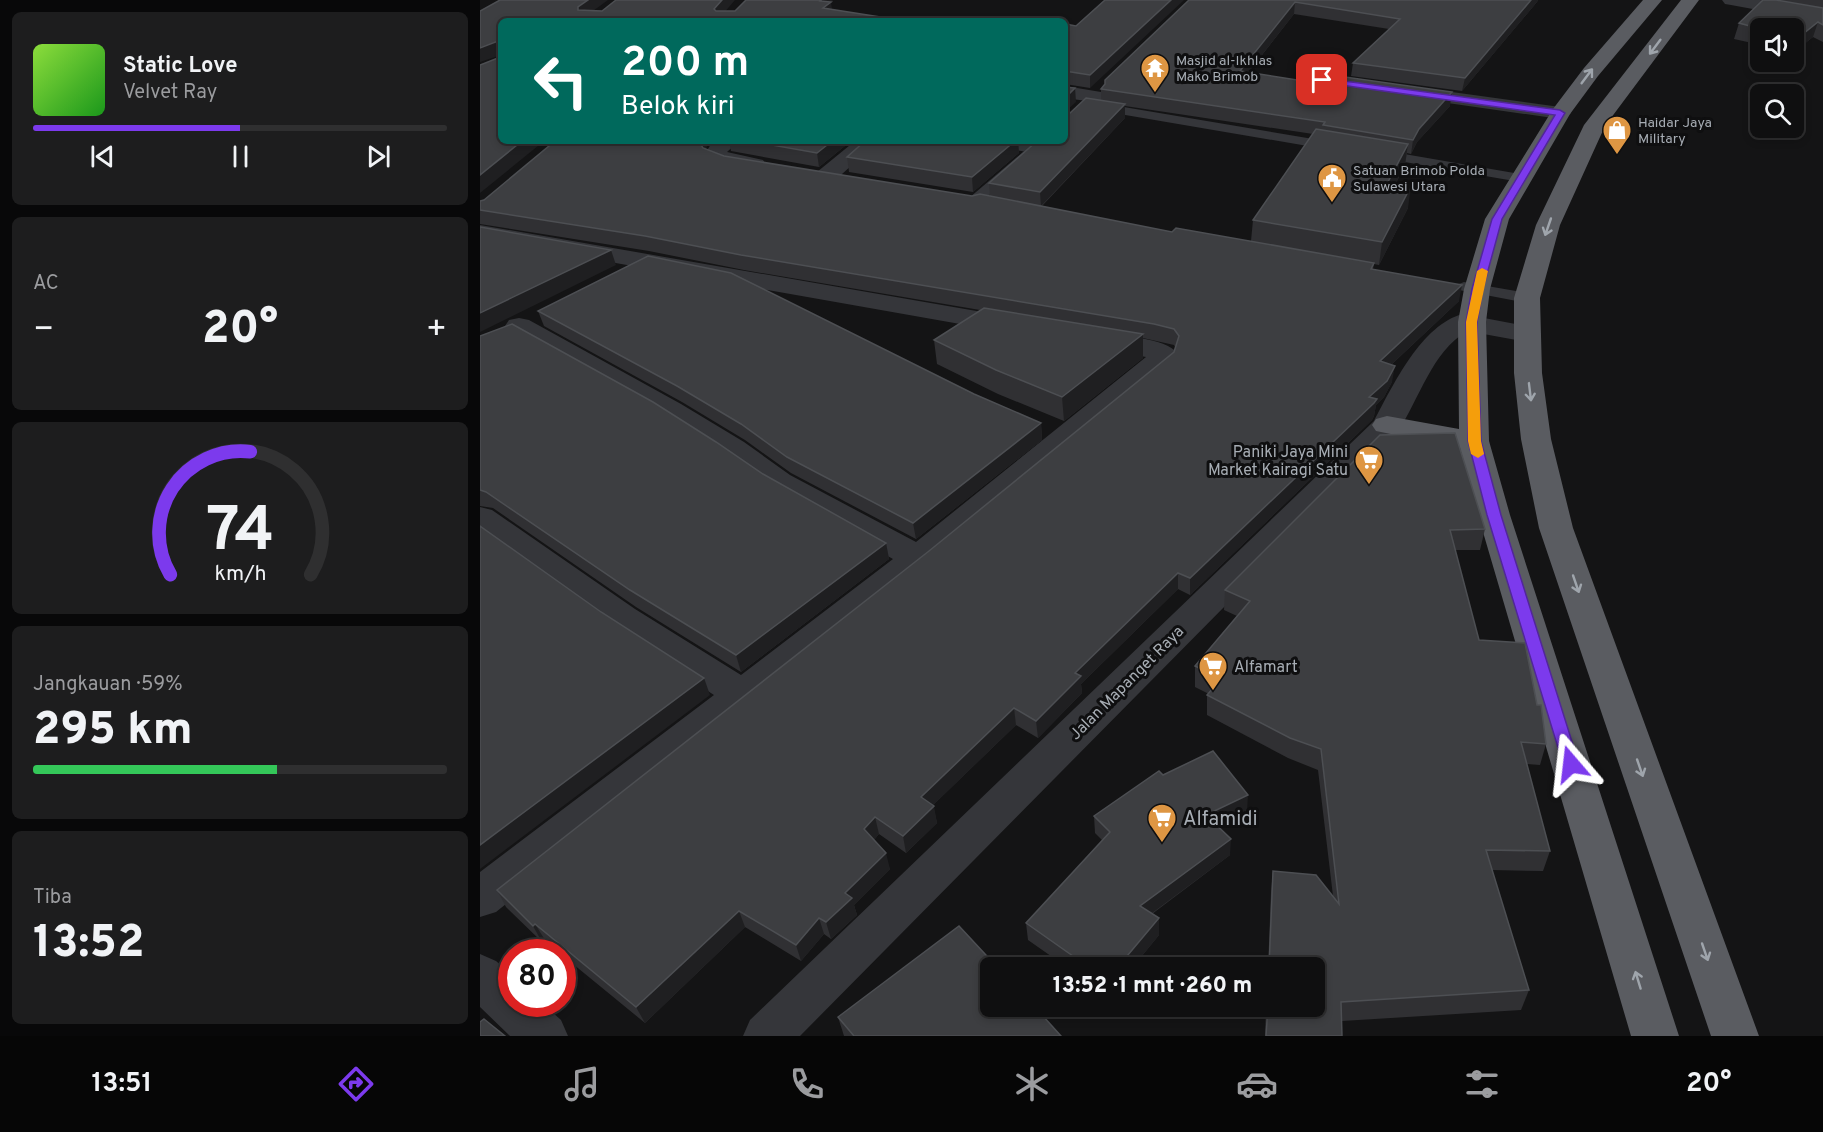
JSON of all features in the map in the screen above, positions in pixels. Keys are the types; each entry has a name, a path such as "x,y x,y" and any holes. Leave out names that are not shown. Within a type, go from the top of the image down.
{"highway":[{"path":"1653,0 1591,72 1560,113 1497,219 1468,299 1474,441 1494,515 1655,1036"},
{"path":"1690,0 1595,125 1548,225 1527,316 1528,373 1536,439 1556,528 1735,1036"},
{"path":"1387,425 1474,441"}],"street":[{"path":"1731,0 1823,17"},
{"path":"1322,80 1560,113"},
{"path":"1068,92 1098,92"},
{"path":"724,144 715,155 728,161 772,168"},
{"path":"853,182 814,175 863,144"},
{"path":"480,232 649,261 741,280 1036,330"},
{"path":"609,281 649,261"},
{"path":"741,280 821,320"},
{"path":"1468,299 1527,316"},
{"name":"Jalan Mapanget Raya","path":"767,1036 1387,425 1414,373 1447,332 1459,323 1468,299"},
{"path":"549,311 509,330 670,410 733,449 779,482 918,558"},
{"path":"480,898 918,558 1053,430 1162,360 1163,356 1160,351 1071,336"},
{"path":"480,518 622,618 742,694"},
{"path":"480,976 544,1036"}],"lane":[{"path":"1098,92 1085,105 1344,148"},
{"path":"1009,207 963,200 1040,144"},
{"path":"1367,152 1520,178"}],"building":[{"path":"500,0 588,0 578,7 578,10 602,11 616,0 722,0 714,9 716,11 735,11 746,0 821,0 831,2 823,8 887,18 498,18 498,41 480,48 480,11"},
{"path":"1105,0 1171,0 1090,75 1068,71 1068,25 1076,26"},
{"path":"1189,0 1531,0 1465,78 1353,63 1400,19 1295,2 1240,71 1329,85 1338,76 1452,92 1419,129 1413,140 1323,125 1325,122 1101,89 1105,80"},
{"path":"1763,0 1823,8 1823,25 1818,22 1804,33 1804,18 1750,18 1750,26 1739,23"},
{"path":"498,58 498,144 518,144 480,175 480,65"},
{"path":"1068,87 1075,88 1068,95"},
{"path":"1086,98 1125,104 1040,192 989,183 1034,144 1068,144 1068,113"},
{"path":"1316,129 1408,144 1388,182 1411,186 1382,242 1253,220"},
{"path":"551,144 700,144 703,148 724,156 972,196 980,194 1172,232 1176,228 1374,263 1371,269 1462,285 1380,361 1395,366 1387,381 1369,397 1377,399 1374,403 1190,578 1178,573 1075,673 1081,676 1036,721 1014,708 921,797 934,806 903,836 875,817 864,829 886,853 845,893 852,898 826,922 819,918 796,945 739,911 636,1007 576,958 576,939 553,939 535,924 533,926 497,890 929,551 1174,352 1179,336 1174,329 1154,324 741,255 645,236 480,210 480,201"},
{"path":"766,144 828,144 817,153"},
{"path":"862,144 1011,144 972,177 847,157"},
{"path":"480,227 611,250 480,313"},
{"path":"648,256 731,273 974,394 1041,423 913,523 787,457 741,424 677,386 538,311"},
{"path":"984,308 1143,334 1062,397 996,370 934,340"},
{"path":"512,324 653,402 763,474 886,543 736,655 630,590 480,490 480,336"},
{"path":"1455,433 1485,529 1450,530 1479,640 1525,643 1537,705 1541,705 1546,744 1521,742 1550,851 1486,850 1529,990 1341,1002 1342,1036 1266,1036 1267,1017 1325,1017 1325,957 1269,957 1273,871 1316,875 1339,904 1321,749 1290,738 1207,695 1221,679 1195,666 1250,601 1225,590 1380,435"},
{"path":"480,526 601,612 704,678 480,845"},
{"path":"1213,751 1248,795 1206,815 1231,839 1140,906 1159,918 1126,957 1074,957 1026,923 1110,832 1094,816 1159,771 1163,775"},
{"path":"959,926 988,957 980,957 980,1017 1044,1017 1061,1036 854,1036 838,1017"},
{"path":"484,1019 505,1036 480,1036 480,1022"}],"slow traffic":[{"path":"1478,454 1474,441 1472,322 1482,271"}],"place":[{"name":"Masjid al-Ikhlas Mako Brimob","path":"1155,94"},
{"name":"Haidar Jaya Military","path":"1617,156"},
{"name":"Satuan Brimob Polda Sulawesi Utara","path":"1332,204"},
{"name":"Paniki Jaya Mini Market Kairagi Satu","path":"1369,486"},
{"name":"Alfamart","path":"1213,692"},
{"name":"Alfamidi","path":"1162,844"}],"route":[{"path":"1322,80 1560,113 1497,219 1477,289 1472,322 1474,441 1494,515 1571,764"}]}
